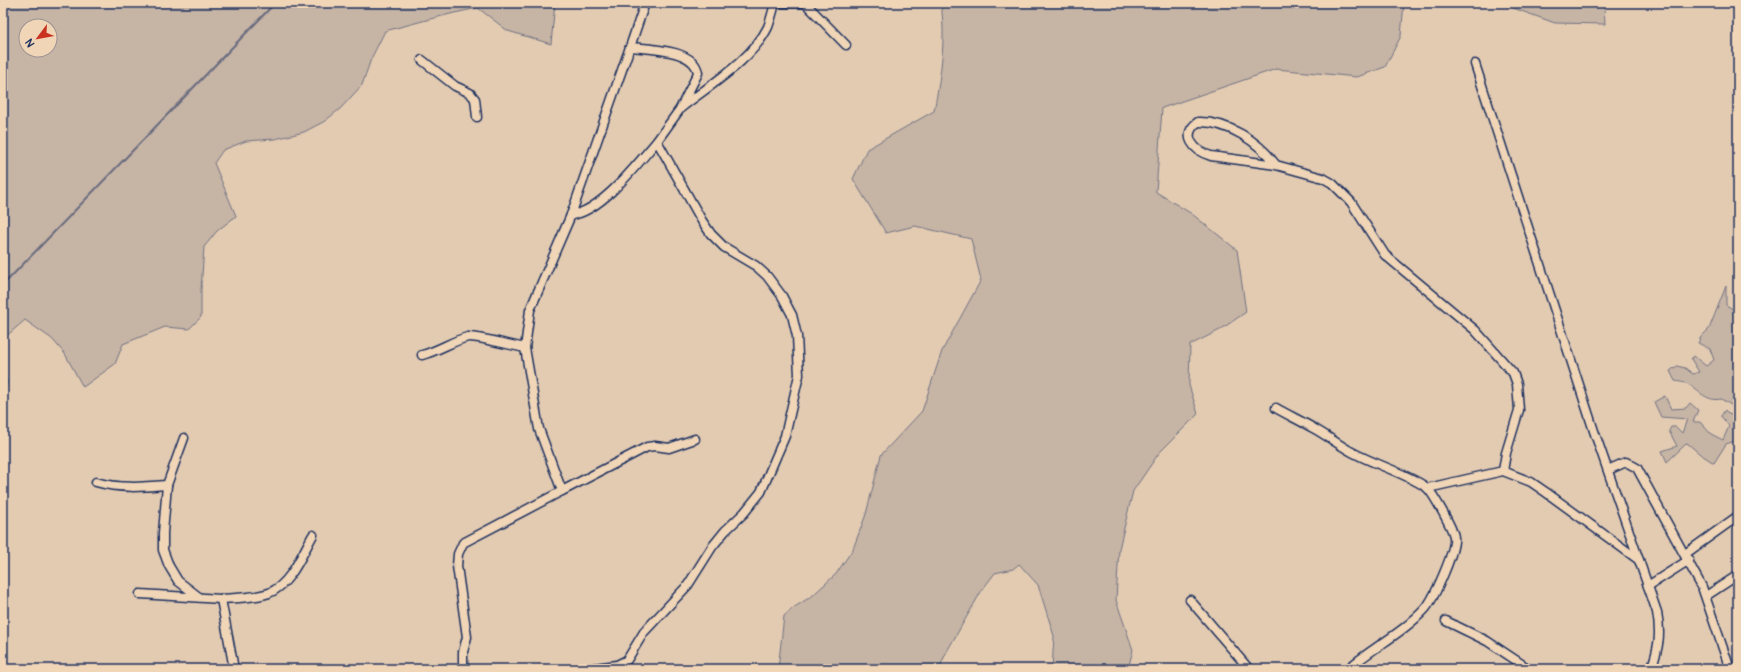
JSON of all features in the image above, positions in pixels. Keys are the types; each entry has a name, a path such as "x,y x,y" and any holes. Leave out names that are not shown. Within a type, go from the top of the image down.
{"street":[{"path":"562,491 539,429 526,348 530,310 571,215 645,3"},
{"path":"680,109 724,76 756,45 768,27 775,3"},
{"path":"782,3 808,4 846,45"},
{"path":"571,215 579,214 589,209 618,186 657,140 680,109 698,73 696,63 690,58 680,54 630,47"},
{"path":"422,60 455,86 470,93 475,99 477,117"},
{"path":"1475,64 1608,470 1657,612 1660,629 1657,652 1651,669"},
{"path":"1276,165 1267,153 1256,143 1232,130 1214,123 1198,122 1192,126 1189,131 1190,139 1195,148 1202,153 1276,165 1323,178 1332,183 1351,202 1385,255 1475,330 1513,373 1517,384 1519,410 1506,453 1503,471"},
{"path":"587,669 617,665 627,660 648,626 688,585 712,547 725,531 744,513 761,492 785,436 799,375 797,336 792,315 782,296 767,276 756,266 724,247 711,234 702,221 657,140"},
{"path":"422,355 458,340 470,337 526,348"},
{"path":"1276,408 1312,427 1351,451 1373,462 1398,471 1428,488 1443,512 1454,537 1453,545 1439,585 1426,609 1348,669"},
{"path":"184,438 168,485 163,533 163,550 169,566 178,581 199,597"},
{"path":"462,669 463,652 467,637 457,566 458,554 464,544 647,447 655,446 669,448 695,439"},
{"path":"1608,470 1626,462 1637,468 1687,557 1706,596 1730,669"},
{"path":"1428,488 1503,471 1531,482 1548,493 1639,560"},
{"path":"96,482 111,486 134,487 168,485"},
{"path":"1648,586 1738,516"},
{"path":"140,594 221,599 268,593 276,589 289,576 313,535"},
{"path":"1706,596 1738,575"},
{"path":"221,599 234,669"},
{"path":"1190,600 1249,669"},
{"path":"1446,622 1487,641 1529,669"}],"shaded area":[{"path":"3,3 555,3 551,44 508,31 478,8 385,31 371,59 362,85 341,108 325,121 304,132 275,139 246,141 223,150 214,163 236,216 217,231 204,247 201,317 189,329 165,327 123,344 115,364 83,387 65,354 52,339 25,320 3,339"},
{"path":"941,3 1404,3 1401,36 1385,67 1357,77 1276,69 1162,108 1156,192 1192,214 1237,250 1246,312 1220,330 1190,345 1189,385 1198,414 1159,453 1133,491 1119,549 1116,600 1133,650 1128,669 1052,669 1054,636 1038,585 1019,564 1013,569 995,573 982,590 946,653 939,669 778,669 784,616 793,608 812,596 836,574 853,549 866,514 881,455 922,411 942,351 981,280 971,239 915,226 886,233 853,179 867,149 934,111 939,84 943,44"},
{"path":"1499,3 1604,3 1605,24 1555,23"},
{"path":"1726,286 1726,305 1733,309 1738,298 1738,409 1721,399 1711,399 1703,395 1688,384 1675,381 1670,371 1677,366 1685,368 1693,374 1699,372 1691,359 1694,356 1706,366 1714,360 1710,349 1698,343 1701,337 1709,329"},
{"path":"3,366 7,382 3,404"},
{"path":"1665,396 1671,409 1686,408 1690,403 1698,410 1693,422 1700,422 1711,434 1723,440 1729,426 1721,416 1725,410 1730,415 1738,411 1738,440 1726,444 1714,463 1687,443 1667,462 1662,451 1677,446 1669,431 1671,427 1676,427 1682,433 1687,419 1661,417 1654,402"}],"waterway":[{"path":"3,285 275,3"}]}
